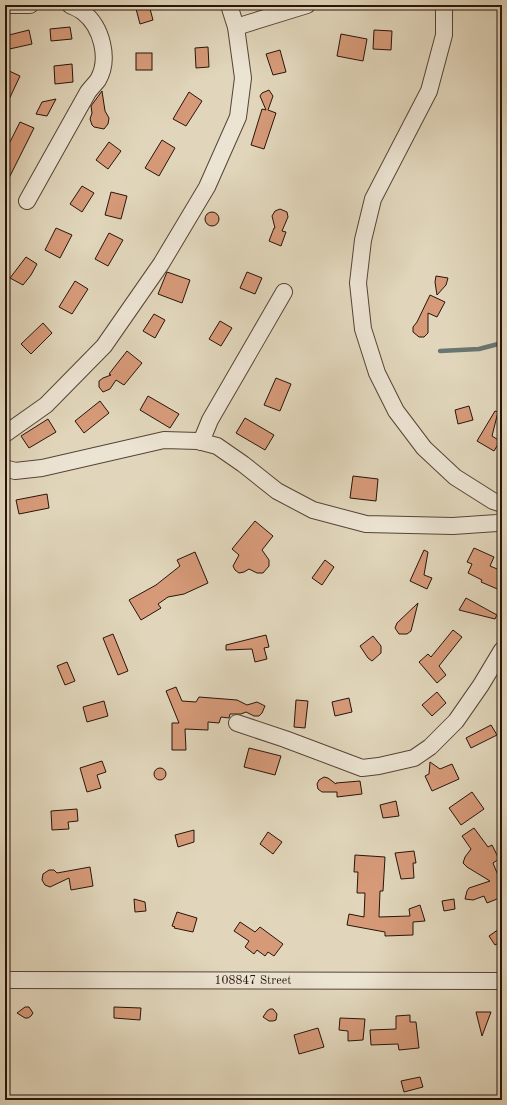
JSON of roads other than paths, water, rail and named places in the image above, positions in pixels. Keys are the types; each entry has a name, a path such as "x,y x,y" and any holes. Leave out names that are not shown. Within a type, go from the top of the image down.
{"street":[{"path":"5,5 30,5"},
{"path":"27,201 88,92 98,79 103,62 102,40 95,25 83,12 70,5"},
{"path":"5,434 46,405 104,346 161,264 207,187 238,117 243,78 236,27 229,5"},
{"path":"236,27 307,5"},
{"path":"444,5 444,35 429,91 373,199 363,240 358,283 363,329 377,373 396,411 424,448 454,478 493,501 502,504"},
{"path":"201,442 210,420 284,292"},
{"path":"5,468 15,470 42,468 164,440 201,442 217,446 277,491 313,510 366,524 453,526 497,524 502,521"},
{"path":"237,723 285,739 362,768 379,766 414,758 430,747 456,721 481,685 502,650"},
{"name":"108847 Street","path":"5,980 502,981"}],"waterway":[{"path":"440,351 479,349 502,343"}]}
